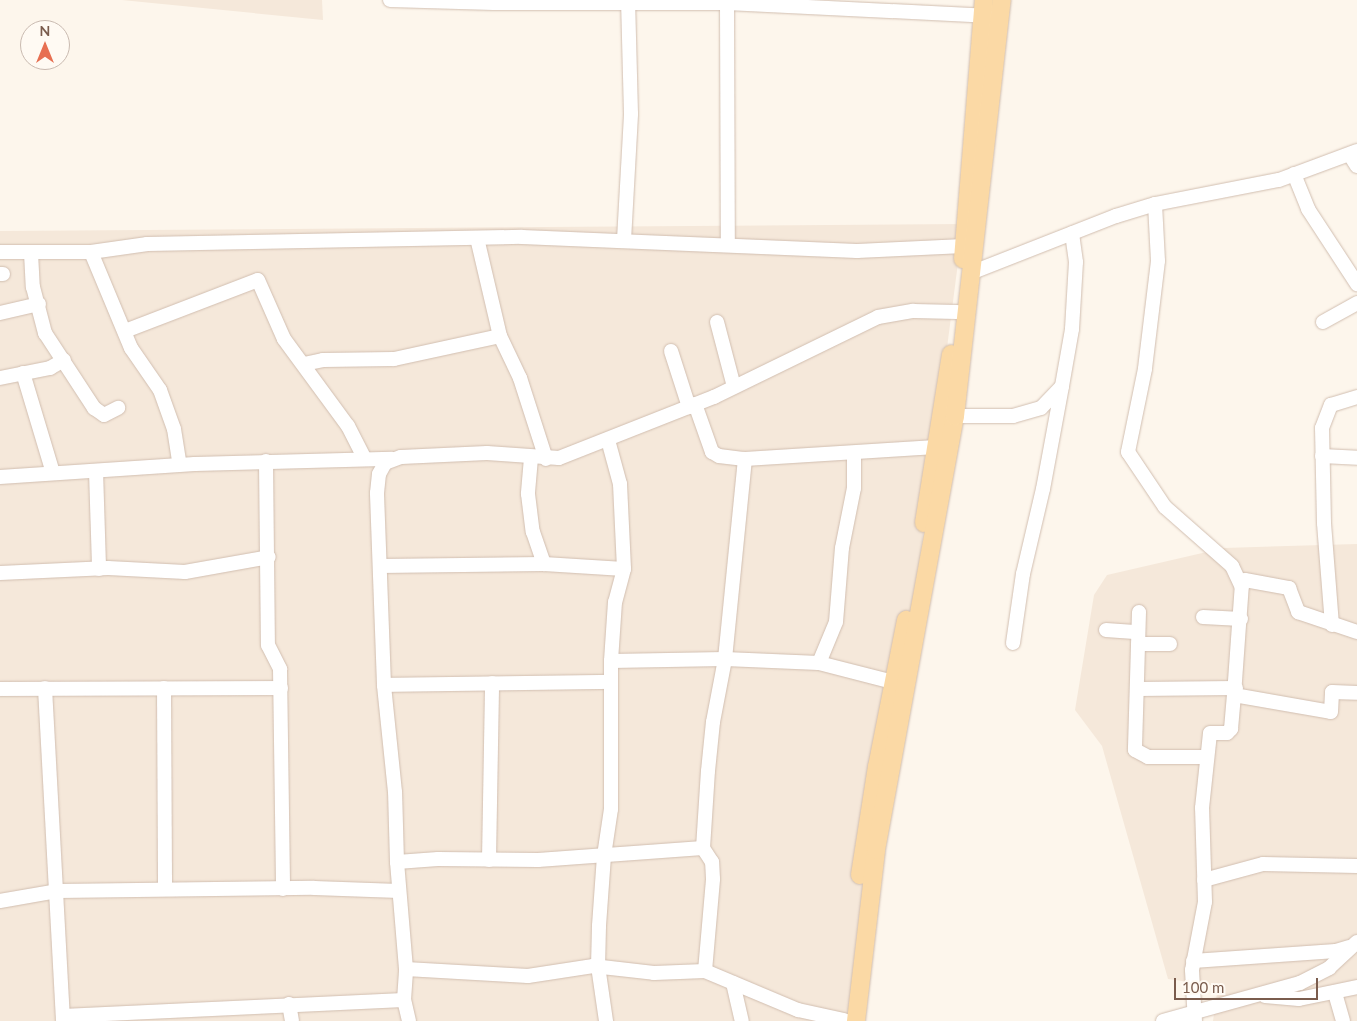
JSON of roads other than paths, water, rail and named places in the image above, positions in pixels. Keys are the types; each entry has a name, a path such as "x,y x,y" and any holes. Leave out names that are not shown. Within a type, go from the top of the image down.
{"main road":[{"path":"848,1021 864,846 936,447 956,312 992,8"},
{"path":"848,1021 877,841 954,416 973,272 992,8"}],"street":[{"path":"390,0 494,4 628,1 992,8"},
{"path":"624,240 631,114 628,1"},
{"path":"727,3 728,244"},
{"path":"973,272 1072,232 1155,204 1279,180 1355,157"},
{"path":"1294,174 1308,209 1357,284"},
{"path":"1155,204 1158,261 1145,369 1128,452 1166,507 1232,566 1242,587"},
{"path":"1013,643 1023,574 1043,490 1072,329 1075,281 1072,232"},
{"path":"477,238 500,336 520,378 546,459"},
{"path":"0,252 91,252 147,244 477,238 624,240 857,251 964,246"},
{"path":"91,252 131,348 160,390 174,429 180,465"},
{"path":"31,253 32,278 45,333 98,413 104,415 118,408"},
{"path":"124,331 258,280 284,339 348,426 365,459"},
{"path":"1323,322 1357,303"},
{"path":"0,313 39,304"},
{"path":"0,477 180,465 266,461 392,459 487,452 546,459 608,440 692,406 878,317 913,311 956,312"},
{"path":"717,322 734,387"},
{"path":"304,364 323,360 394,360 500,336"},
{"path":"671,351 712,452 745,459 854,454 936,447"},
{"path":"0,378 50,368 64,360"},
{"path":"23,373 53,473"},
{"path":"954,416 1013,416 1041,408 1062,386"},
{"path":"1332,624 1322,428 1331,405 1357,397"},
{"path":"606,1021 598,966 604,856 611,809 611,661 617,586 624,569 620,484 608,440"},
{"path":"819,663 824,657 836,622 842,548 854,488 854,454"},
{"path":"1322,456 1357,458"},
{"path":"531,458 528,494 533,532 544,564"},
{"path":"392,459 379,474 377,493 384,685 395,792 396,862 406,969 404,1000 409,1021"},
{"path":"705,971 713,879 712,862 703,848 713,722 725,659 745,459"},
{"path":"266,461 268,645 280,669 281,688 283,889"},
{"path":"96,471 99,569"},
{"path":"0,573 99,569 185,572 268,558"},
{"path":"380,566 544,564 624,569"},
{"path":"1195,1016 1193,961 1204,902 1202,808 1206,757 1210,733 1228,732 1231,729 1242,587 1245,580 1289,588 1298,612 1357,632"},
{"path":"1139,612 1135,750 1148,757 1206,757"},
{"path":"1203,617 1241,619"},
{"path":"1106,630 1170,644"},
{"path":"611,661 725,659 819,663 894,682"},
{"path":"384,685 611,682"},
{"path":"488,860 492,684"},
{"path":"45,688 58,891 63,1018 289,1004 404,1000"},
{"path":"164,688 165,889"},
{"path":"0,689 281,688"},
{"path":"1137,689 1235,692 1331,712 1332,692 1357,694"},
{"path":"396,862 538,860 703,848"},
{"path":"1204,880 1263,864 1357,866"},
{"path":"0,901 58,891 283,889 399,891"},
{"path":"1193,961 1336,951 1354,944"},
{"path":"1163,1021 1195,1016 1300,983 1330,968 1354,944"},
{"path":"406,969 460,974 537,976 574,966 598,966 654,973 705,971 798,1010 848,1021"},
{"path":"733,983 742,1021"},
{"path":"1259,996 1300,998 1335,993 1357,986"},
{"path":"1335,993 1343,1021"},
{"path":"289,1004 292,1021"}]}
